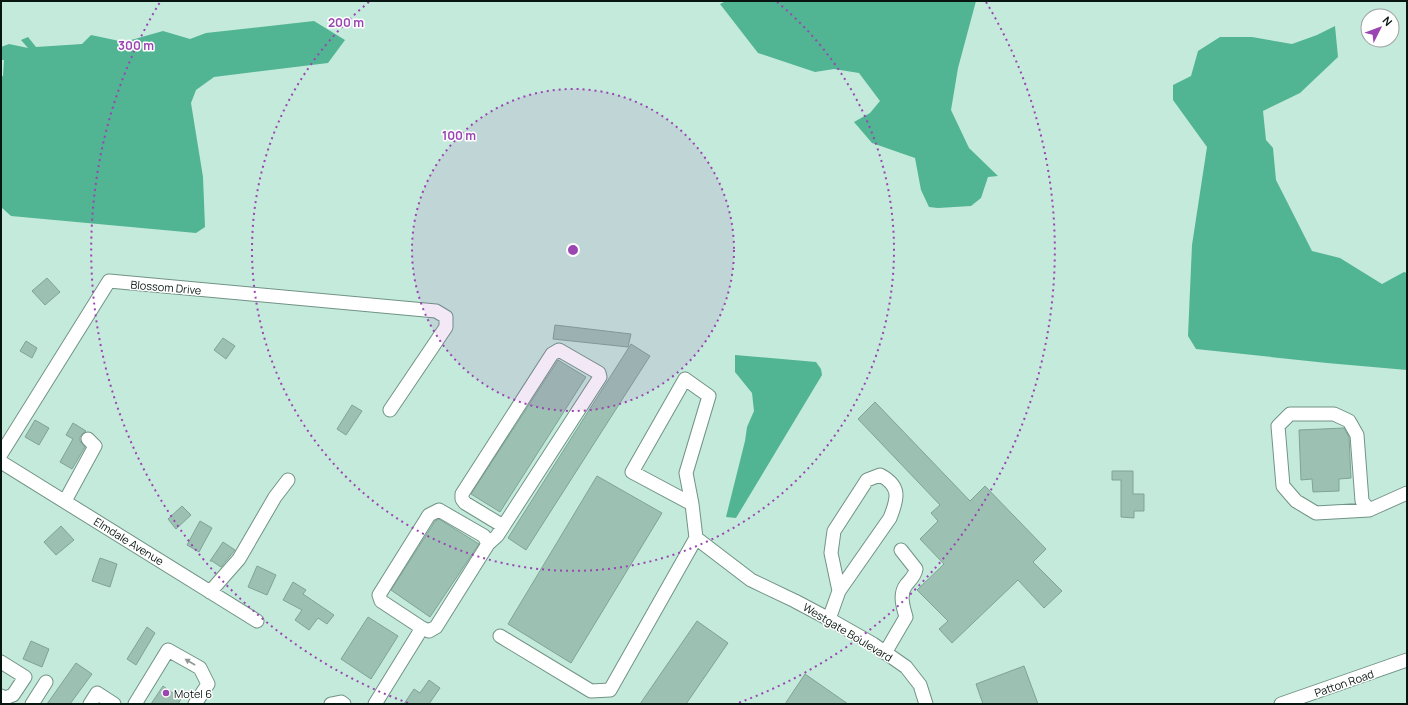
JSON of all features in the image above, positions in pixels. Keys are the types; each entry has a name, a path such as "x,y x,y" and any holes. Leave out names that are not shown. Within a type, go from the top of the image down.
{"street":[{"name":"Blossom Drive","path":"1,454 109,282 436,311 446,317 446,327 390,410"},
{"path":"488,544 484,536 439,510 429,515 379,595 381,601 422,628 429,631 436,628 488,544 497,536 600,377 599,373 559,350 552,354 462,494 462,499 465,503 503,526"},
{"path":"500,636 591,691 610,690 696,538 692,504 686,473 709,396 685,379 632,472 692,504"},
{"path":"1369,510 1362,501 1357,435 1349,421 1334,414 1290,414 1278,426 1283,486 1296,501 1316,513 1369,510 1407,493"},
{"path":"64,501 95,446 88,438"},
{"name":"Elmdale Avenue","path":"1,462 257,621"},
{"path":"829,619 839,591 890,518 895,505 897,493 890,480 880,475 867,480 834,531 831,553 839,591"},
{"path":"210,592 239,559 275,498 288,480"},
{"name":"Westgate Boulevard","path":"696,538 751,580 795,600 829,619 873,644 906,667 920,685 926,704"},
{"path":"885,653 906,617 903,604 904,587 916,574 916,569 901,550"},
{"path":"376,704 422,628"},
{"path":"135,704 168,650 200,668 208,684 195,704"},
{"name":"Patton Road","path":"1281,704 1407,660"},
{"path":"1,662 25,677 13,695 5,698 1,696"},
{"path":"32,704 46,682"},
{"path":"90,704 97,693 114,704"},
{"path":"331,704 341,702 344,704"}],"shaded area":[{"path":"726,1 976,1 958,68 951,110 969,148 998,176 988,177 981,198 971,206 938,208 929,207 921,190 915,158 872,143 854,122 870,113 880,101 859,73 834,69 815,72 758,53 720,4"},
{"path":"314,21 345,40 328,63 214,77 196,90 191,103 203,177 205,227 196,233 11,216 1,207 1,77 3,76 4,60 1,60 1,47 9,44 28,48 21,40 28,37 36,47 82,44 91,35 124,42 163,31 190,39 206,33"},
{"path":"1335,26 1338,57 1300,93 1263,111 1266,140 1273,148 1276,180 1312,251 1340,258 1382,284 1404,272 1407,273 1407,370 1196,349 1188,336 1192,245 1207,147 1173,100 1173,85 1191,76 1198,51 1220,37 1252,37 1292,44 1317,35"},
{"path":"735,355 816,362 821,369 822,375 736,518 726,517 745,441 747,427 754,411 752,393 735,372"}],"building":[{"path":"47,278 60,292 45,305 32,291"},
{"path":"555,325 631,334 628,347 553,339"},
{"path":"223,338 235,346 226,359 214,350"},
{"path":"26,341 37,348 32,358 20,351"},
{"path":"631,344 650,356 526,550 508,538"},
{"path":"558,360 586,377 500,512 471,494"},
{"path":"875,402 970,501 985,486 1046,549 1033,562 1062,591 1044,608 1018,580 952,643 939,629 948,621 917,590 944,564 920,539 938,521 931,513 940,505 858,419"},
{"path":"352,405 362,411 346,435 337,429"},
{"path":"35,420 49,428 39,445 25,437"},
{"path":"73,423 86,431 80,437 80,441 85,447 72,469 60,462 73,439 66,435"},
{"path":"1344,428 1349,437 1351,478 1339,479 1339,491 1313,492 1312,479 1301,480 1299,430"},
{"path":"1112,471 1133,471 1133,494 1144,494 1144,511 1134,511 1134,518 1121,517 1121,480 1112,480"},
{"path":"597,476 662,513 571,663 508,624"},
{"path":"182,506 191,515 176,529 168,519"},
{"path":"439,519 479,544 430,617 391,590 435,521"},
{"path":"200,521 212,528 199,552 187,545"},
{"path":"61,526 74,540 56,555 44,542"},
{"path":"223,542 235,550 221,567 210,561"},
{"path":"100,558 117,564 110,587 92,581"},
{"path":"257,566 276,575 267,595 248,587"},
{"path":"293,582 306,590 303,594 334,615 327,624 318,618 309,630 295,620 302,610 283,600"},
{"path":"368,617 398,636 371,679 341,659"},
{"path":"697,621 728,643 686,704 640,704"},
{"path":"147,627 155,633 136,665 127,659"},
{"path":"31,641 49,649 42,667 23,659"},
{"path":"76,663 92,674 70,704 47,704"},
{"path":"1024,666 1038,704 983,704 976,684"},
{"path":"805,674 848,704 785,704"},
{"path":"429,680 440,688 429,704 404,704 414,689 420,693"},
{"name":"Motel 6","path":"163,686 181,699 178,704 151,704"}],"place":[{"name":"Motel 6","path":"166,693"}]}
